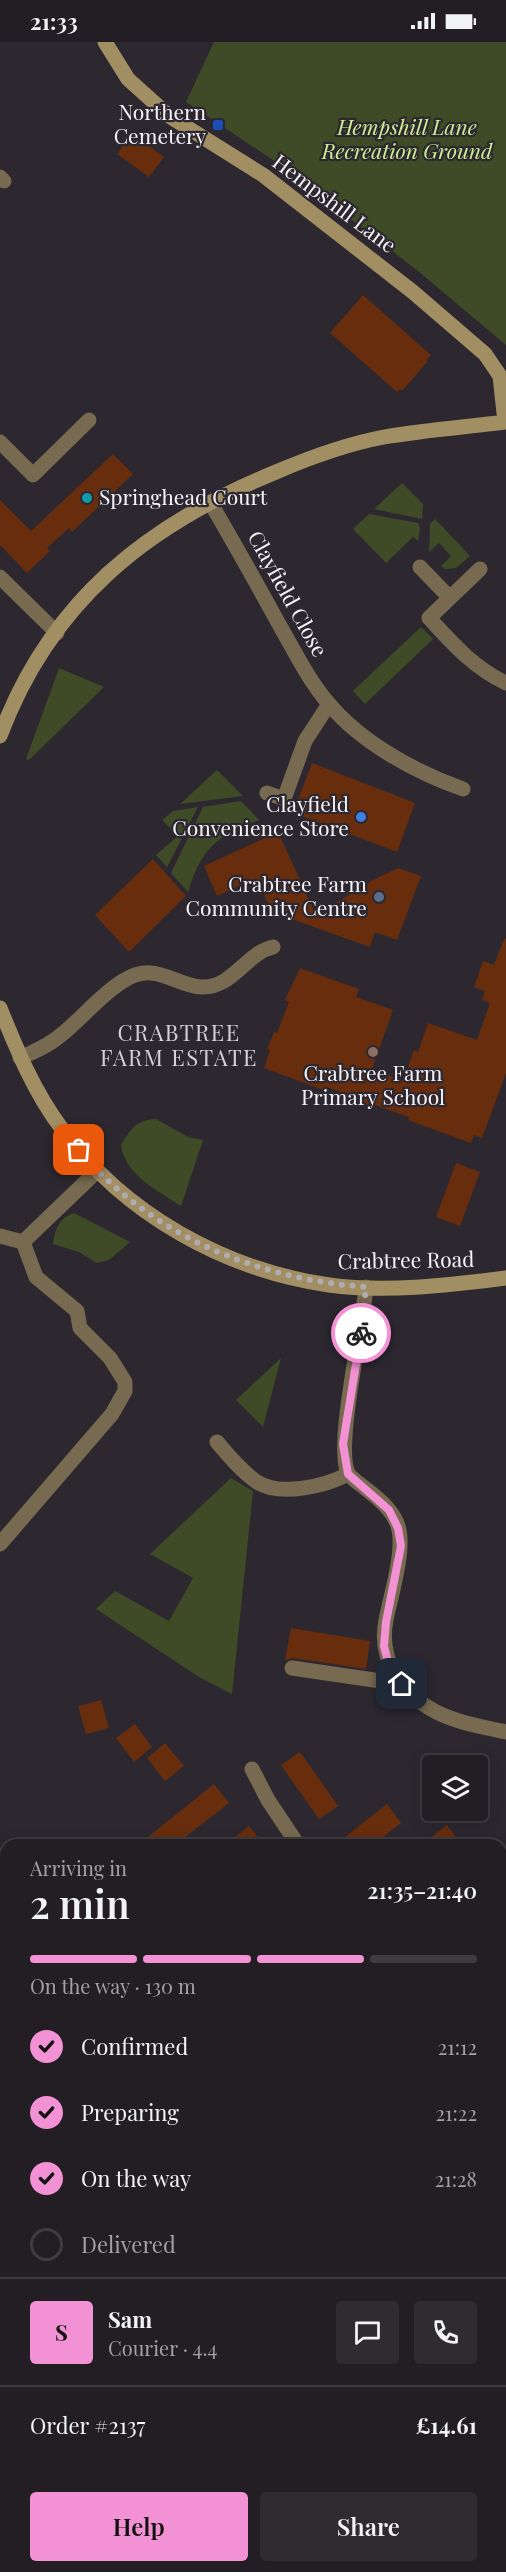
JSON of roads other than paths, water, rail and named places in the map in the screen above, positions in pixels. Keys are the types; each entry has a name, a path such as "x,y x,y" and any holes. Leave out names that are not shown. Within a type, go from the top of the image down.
{"street":[{"name":"Hempshill Lane","path":"105,42 128,79 169,116 263,175 413,292 485,354 500,376 506,422"},
{"path":"0,442 33,475 89,420"},
{"path":"0,736 38,655 85,596 123,559 167,527 210,502 256,480 346,446 384,437 506,422"},
{"name":"Clayfield Close","path":"210,502 306,671 329,704 363,735 398,759 463,789"},
{"path":"420,567 450,597"},
{"path":"480,569 429,618 468,660 484,672 506,683"},
{"path":"0,577 57,633"},
{"path":"267,793 284,799 305,741 329,704"},
{"path":"20,1058 53,1042 123,980 148,973 164,974 201,987 216,985 227,980 261,952 273,946"},
{"name":"Crabtree Road","path":"0,1008 20,1058 41,1098 62,1129 97,1171 143,1209 180,1234 234,1261 285,1276 330,1285 366,1287 455,1284 506,1278"},
{"path":"23,1242 97,1171"},
{"path":"0,1236 23,1242"},
{"path":"0,1544 112,1414 125,1391 125,1382 110,1358 80,1328 77,1311 36,1277 23,1242"},
{"path":"366,1287 343,1444 348,1474 389,1510 398,1528 401,1546 386,1622 384,1646 389,1666 417,1702 464,1724 506,1732"},
{"path":"217,1442 259,1484 293,1490 333,1483 348,1474"},
{"path":"292,1668 402,1684"},
{"path":"252,1769 268,1800 294,1839"}],"place":[{"name":"Northern Cemetery","path":"218,125"},
{"name":"Springhead Court","path":"87,498"},
{"name":"Clayfield Convenience Store","path":"361,817"},
{"name":"Crabtree Farm Community Centre","path":"379,897"},
{"name":"Crabtree Farm Primary School","path":"373,1052"}],"district":[{"name":"CRABTREE FARM ESTATE","path":"179,1046"}],"park label":[{"name":"Hempshill Lane Recreation Ground","path":"407,140"}]}
